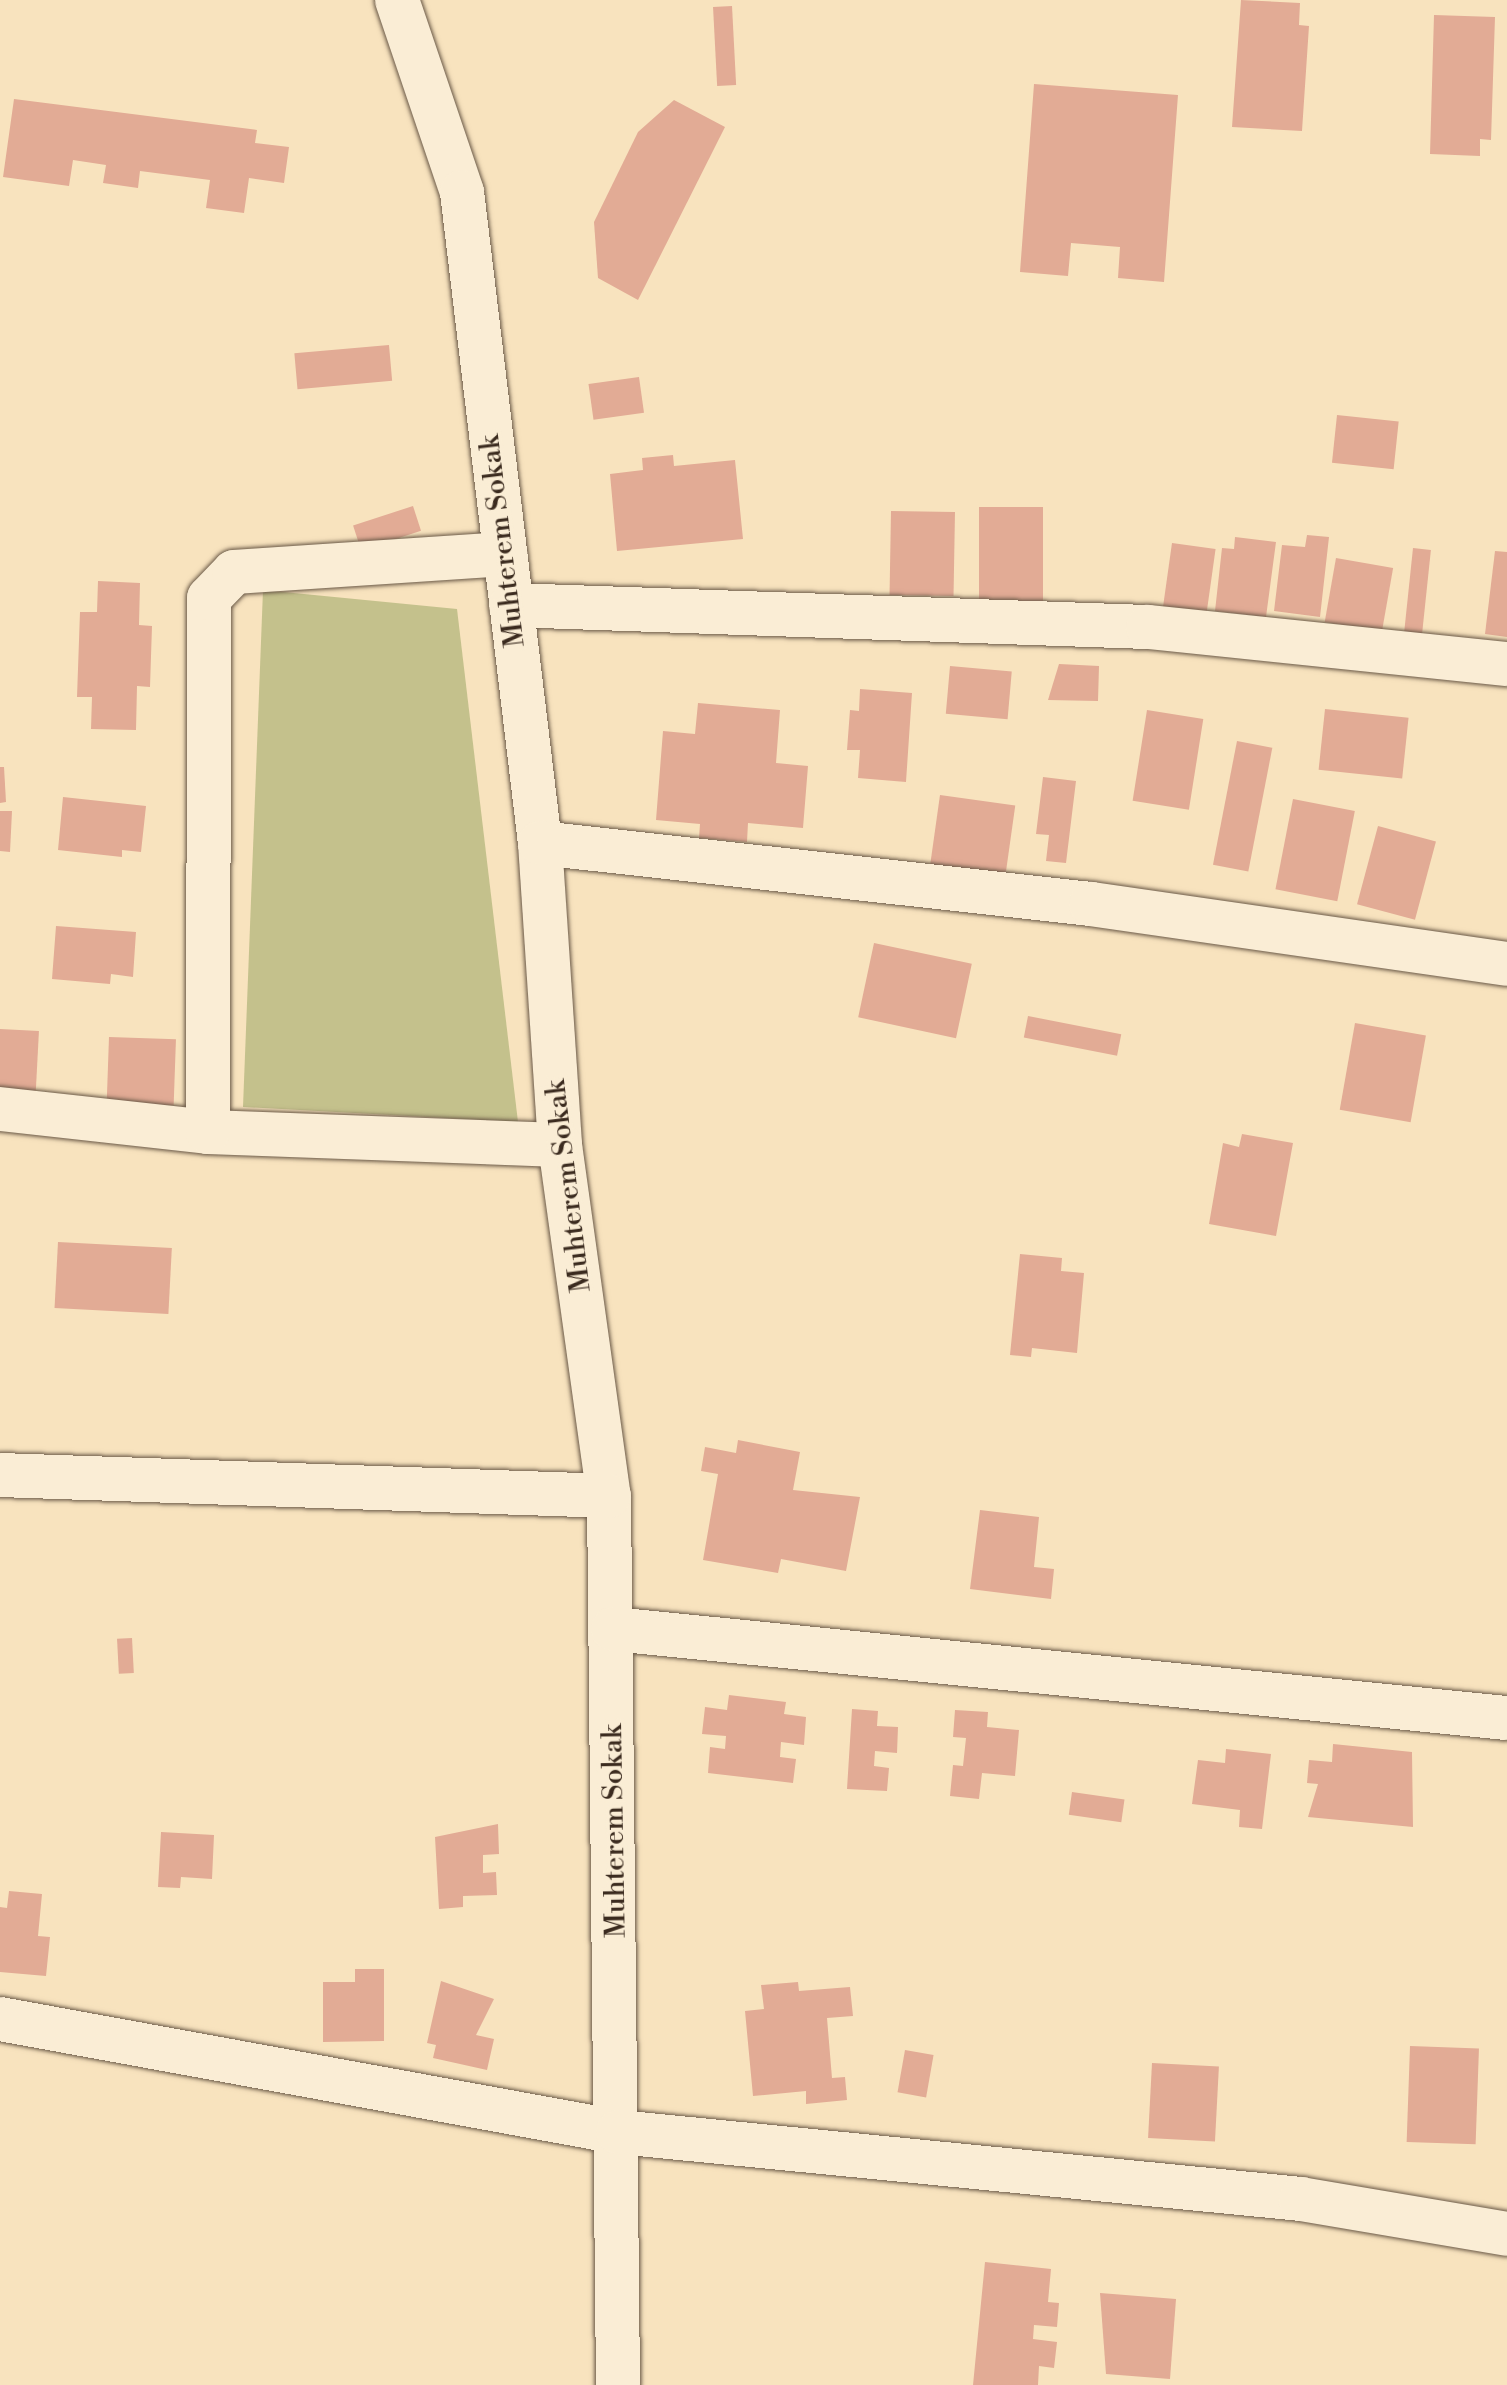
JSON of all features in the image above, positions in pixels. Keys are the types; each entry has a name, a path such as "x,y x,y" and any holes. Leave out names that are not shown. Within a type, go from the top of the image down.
{"street":[{"name":"Muhterem Sokak","path":"397,0 462,192 540,843 560,1145 609,1496 613,1629 618,2385"},
{"path":"208,1132 209,598 234,572 505,554"},
{"path":"511,605 1148,627 1507,664"},
{"path":"540,843 1091,904 1507,964"},
{"path":"0,1109 208,1132 560,1145"},
{"path":"0,1475 609,1496"},
{"path":"613,1629 1507,1718"},
{"path":"0,2019 618,2132 1301,2199 1507,2234"}],"shaded area":[{"path":"263,590 457,609 518,1122 243,1107"}],"building":[{"path":"1241,0 1300,3 1299,25 1309,26 1302,131 1232,127"},
{"path":"732,6 736,85 717,86 713,7"},
{"path":"1434,15 1495,17 1491,140 1480,139 1480,156 1430,154"},
{"path":"1034,84 1178,95 1164,282 1118,278 1120,247 1071,243 1068,276 1020,272"},
{"path":"14,99 257,130 255,143 289,147 284,183 249,178 244,213 206,208 210,180 140,171 138,188 103,183 106,165 73,160 69,186 3,177"},
{"path":"674,100 725,127 638,300 598,278 594,222 638,132"},
{"path":"389,345 392,381 297,389 294,353"},
{"path":"639,377 644,413 594,420 588,384"},
{"path":"1337,415 1399,421 1394,469 1332,463"},
{"path":"673,455 674,466 735,460 743,539 617,551 610,474 643,470 642,458"},
{"path":"413,506 421,531 361,550 353,525"},
{"path":"979,507 1043,507 1043,601 979,601"},
{"path":"891,511 955,512 954,596 890,595"},
{"path":"1307,535 1329,537 1320,617 1274,611 1282,545 1305,547"},
{"path":"1235,537 1276,542 1266,617 1215,611 1222,548 1234,549"},
{"path":"1172,543 1216,549 1207,613 1163,607"},
{"path":"1413,548 1431,550 1420,653 1402,651"},
{"path":"1495,551 1507,552 1507,637 1485,634"},
{"path":"1336,558 1393,568 1382,632 1325,622"},
{"path":"98,581 140,583 139,625 152,626 150,687 137,686 136,730 91,729 92,697 77,697 80,612 97,612"},
{"path":"1059,664 1099,666 1098,701 1048,700"},
{"path":"950,666 1012,671 1008,719 946,714"},
{"path":"860,689 912,693 906,782 858,778 860,750 847,750 850,710 859,711"},
{"path":"698,703 780,710 776,763 808,766 803,828 748,823 747,842 699,838 700,824 656,820 663,731 695,734"},
{"path":"1325,709 1409,718 1402,778 1319,770"},
{"path":"1147,710 1203,719 1189,810 1133,801"},
{"path":"1237,741 1272,748 1248,872 1213,865"},
{"path":"0,767 4,767 6,802 0,803"},
{"path":"1043,777 1076,781 1066,863 1046,861 1049,835 1036,834"},
{"path":"940,795 1015,806 1005,879 930,868"},
{"path":"63,797 146,806 141,852 122,850 122,857 58,850"},
{"path":"1293,799 1355,811 1337,901 1275,889"},
{"path":"0,811 12,811 10,852 0,851"},
{"path":"1378,826 1436,842 1415,920 1357,904"},
{"path":"56,926 136,932 133,977 111,974 110,984 52,979"},
{"path":"874,943 972,964 956,1038 858,1017"},
{"path":"1028,1016 1121,1034 1117,1056 1024,1038"},
{"path":"1355,1023 1426,1036 1411,1122 1340,1110"},
{"path":"0,1029 39,1031 35,1101 0,1099"},
{"path":"109,1037 176,1039 174,1105 107,1103"},
{"path":"1242,1134 1293,1143 1276,1236 1209,1224 1223,1143 1239,1147"},
{"path":"58,1242 172,1248 168,1314 55,1308"},
{"path":"1020,1254 1062,1258 1061,1271 1084,1273 1077,1353 1032,1348 1031,1357 1010,1355"},
{"path":"738,1440 800,1452 793,1490 860,1497 846,1571 781,1559 778,1573 703,1560 718,1474 701,1471 705,1447 736,1453"},
{"path":"980,1510 1039,1517 1034,1567 1054,1569 1051,1599 970,1589"},
{"path":"132,1638 134,1673 119,1674 117,1639"},
{"path":"729,1695 786,1702 784,1714 806,1717 804,1745 781,1742 780,1757 796,1759 793,1783 708,1773 710,1747 725,1749 726,1736 702,1734 705,1707 727,1710"},
{"path":"852,1709 878,1711 877,1726 898,1727 897,1753 875,1751 874,1766 889,1768 887,1791 847,1789"},
{"path":"955,1710 988,1712 987,1727 1019,1730 1015,1776 982,1773 979,1799 950,1796 953,1765 963,1766 966,1738 953,1737"},
{"path":"1333,1744 1412,1752 1413,1827 1308,1817 1318,1784 1307,1783 1309,1760 1332,1762"},
{"path":"1226,1749 1271,1754 1262,1829 1239,1827 1240,1810 1192,1804 1198,1760 1225,1763"},
{"path":"1072,1792 1124,1799 1121,1822 1069,1815"},
{"path":"498,1824 499,1854 483,1855 483,1873 496,1872 497,1895 463,1896 463,1907 439,1909 435,1837"},
{"path":"161,1832 214,1835 212,1879 181,1877 180,1888 158,1887"},
{"path":"9,1891 42,1894 38,1936 50,1937 46,1976 0,1972 0,1907 7,1908"},
{"path":"355,1969 384,1969 384,2041 323,2042 323,1982 355,1982"},
{"path":"441,1981 494,1999 476,2035 494,2039 487,2070 433,2058 436,2045 427,2043"},
{"path":"798,1982 799,1991 850,1987 853,2016 827,2018 832,2078 845,2077 847,2100 806,2104 806,2091 753,2096 745,2011 764,2009 761,1985"},
{"path":"1410,2046 1479,2048 1476,2144 1407,2142"},
{"path":"905,2050 934,2055 926,2097 898,2092"},
{"path":"1152,2063 1219,2067 1215,2141 1148,2138"},
{"path":"985,2262 1051,2269 1048,2302 1059,2303 1057,2327 1034,2325 1033,2339 1057,2342 1054,2368 1039,2366 1038,2385 973,2385"},
{"path":"1100,2293 1176,2299 1170,2379 1106,2374"}]}
